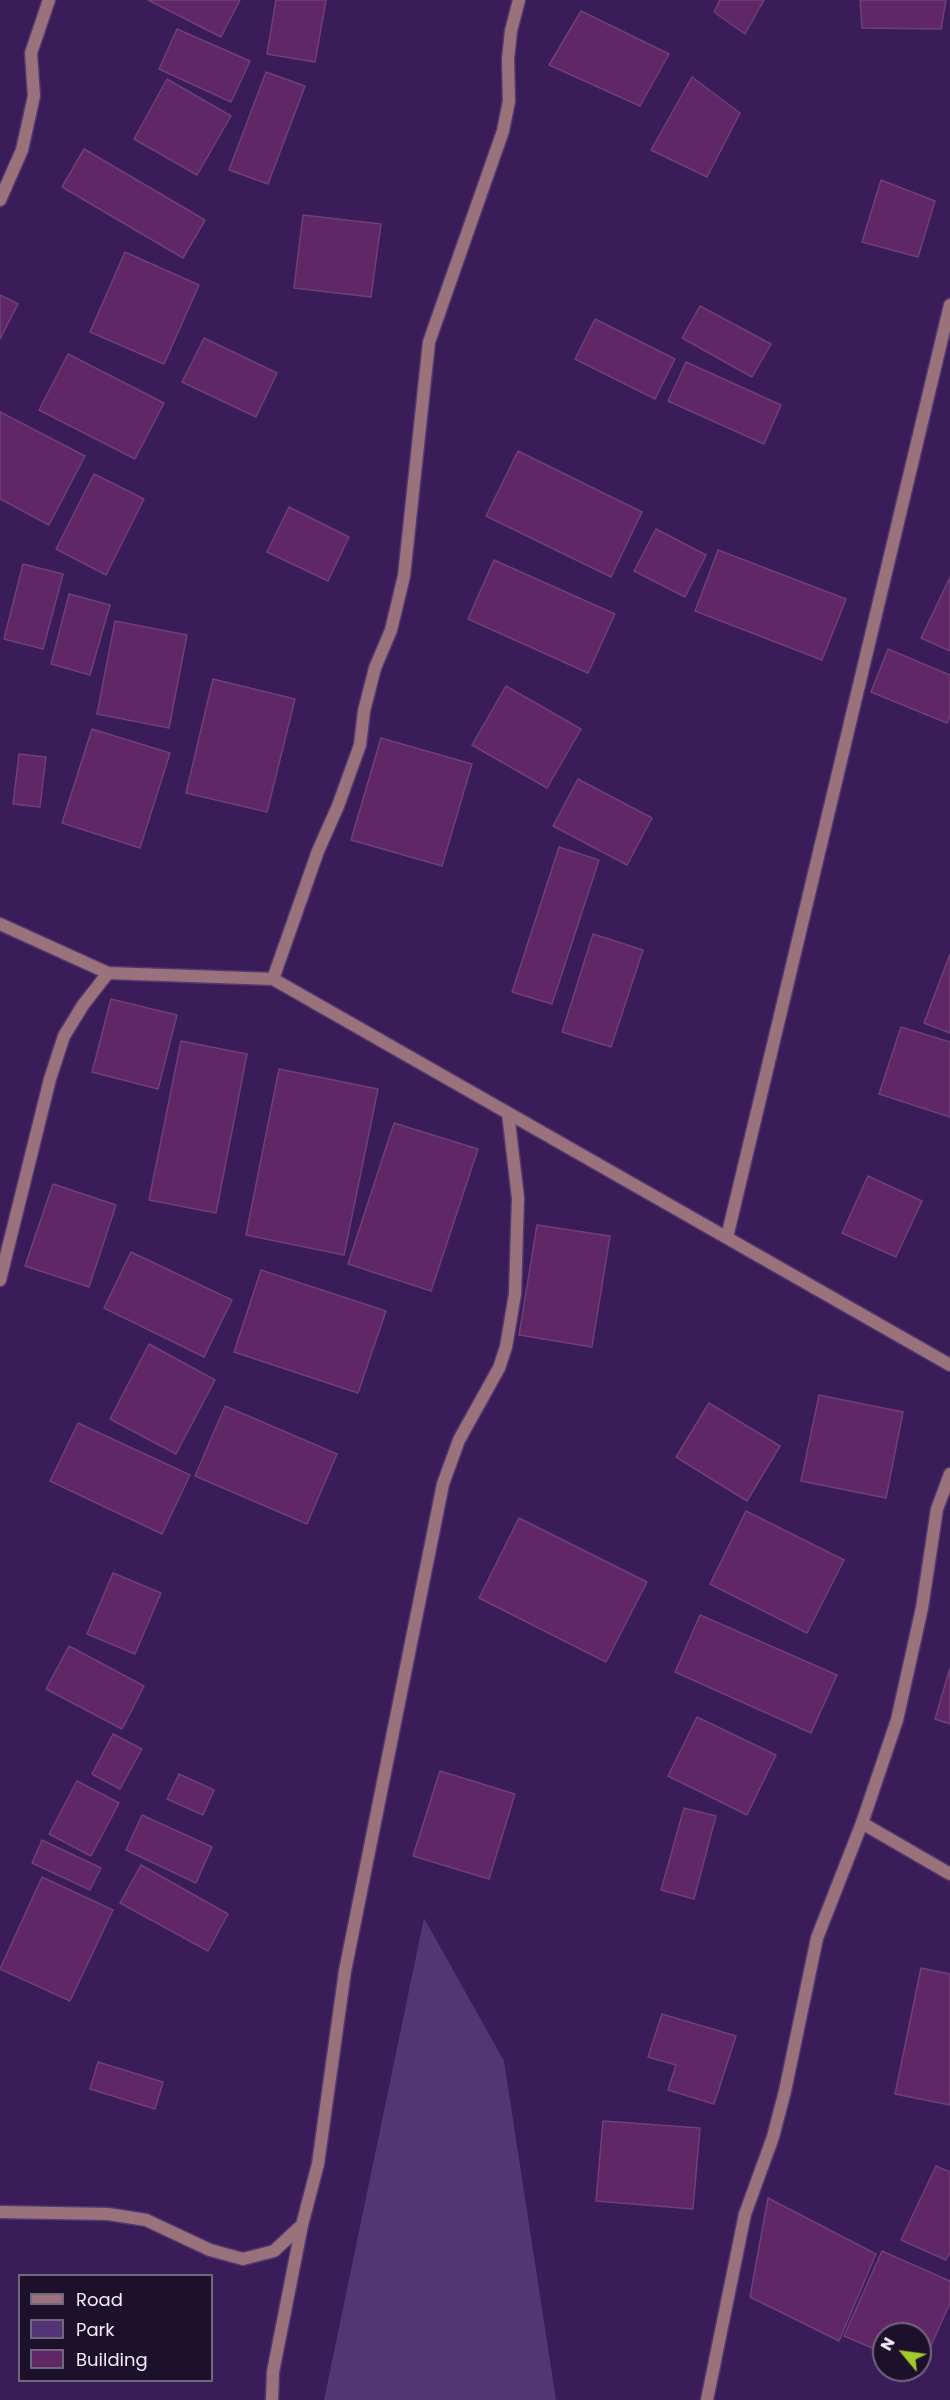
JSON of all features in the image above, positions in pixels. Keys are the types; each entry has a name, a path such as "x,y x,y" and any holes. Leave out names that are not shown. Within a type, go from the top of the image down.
{"street":[{"path":"0,200 22,150 34,96 31,53 49,0"},
{"path":"273,979 318,851 338,806 360,745 364,711 375,668 391,630 404,576 429,342 503,130 509,101 508,59 511,30 519,0"},
{"path":"727,1237 950,305"},
{"path":"0,924 108,973 273,979 950,1365"},
{"path":"0,1280 50,1079 64,1036 83,1005 108,973"},
{"path":"272,2400 273,2372 302,2225 318,2164 347,1961 443,1484 459,1440 499,1368 506,1347 515,1294 518,1198 508,1113"},
{"path":"707,2400 745,2214 785,2091 817,1938 862,1823 897,1720 910,1666 937,1509 950,1474"},
{"path":"862,1823 950,1874"},
{"path":"0,2212 73,2212 108,2214 146,2220 210,2250 243,2259 274,2251 302,2225"}],"green space":[{"path":"424,1918 504,2061 556,2400 324,2400"}],"building":[{"path":"148,0 240,0 221,37"},
{"path":"276,0 326,0 315,62 267,54"},
{"path":"720,0 764,0 745,34 714,12"},
{"path":"860,0 946,0 941,29 862,28"},
{"path":"581,11 669,54 640,106 549,65"},
{"path":"177,29 250,61 231,102 159,69"},
{"path":"266,72 305,86 268,184 229,170"},
{"path":"692,77 740,113 707,177 651,150"},
{"path":"167,79 231,116 197,175 134,139"},
{"path":"84,149 205,220 183,258 62,187"},
{"path":"881,180 935,201 918,257 862,242"},
{"path":"303,215 381,224 371,297 294,288"},
{"path":"125,252 199,285 164,364 90,332"},
{"path":"0,295 18,304 0,339"},
{"path":"700,306 771,344 752,377 682,338"},
{"path":"595,319 675,359 655,399 575,359"},
{"path":"204,338 277,373 256,417 182,382"},
{"path":"68,354 164,403 135,459 39,410"},
{"path":"686,362 781,405 764,444 668,401"},
{"path":"0,412 85,456 49,525 0,499"},
{"path":"518,451 642,512 611,577 486,516"},
{"path":"94,474 144,499 106,575 56,549"},
{"path":"289,507 349,537 328,581 267,552"},
{"path":"656,529 706,555 685,597 634,571"},
{"path":"718,550 846,599 822,660 695,611"},
{"path":"494,560 615,614 588,673 468,619"},
{"path":"23,564 63,574 43,649 4,639"},
{"path":"950,577 950,651 921,638"},
{"path":"69,594 110,605 90,675 51,664"},
{"path":"115,621 187,635 169,728 97,714"},
{"path":"888,649 950,675 950,715 947,723 871,692"},
{"path":"213,679 295,699 267,812 186,793"},
{"path":"506,686 581,729 547,788 472,745"},
{"path":"92,729 170,753 140,848 62,823"},
{"path":"381,738 472,764 442,866 351,840"},
{"path":"19,754 46,757 40,807 13,804"},
{"path":"578,779 652,818 627,865 553,826"},
{"path":"559,847 599,860 552,1004 512,992"},
{"path":"593,934 643,950 611,1047 562,1032"},
{"path":"950,954 950,1033 924,1023"},
{"path":"111,999 177,1015 158,1089 92,1072"},
{"path":"901,1027 950,1042 950,1117 879,1094"},
{"path":"181,1041 247,1054 216,1213 149,1200"},
{"path":"279,1069 378,1089 344,1255 246,1235"},
{"path":"394,1123 478,1149 431,1291 348,1264"},
{"path":"868,1176 922,1201 896,1257 842,1233"},
{"path":"53,1184 116,1205 89,1287 25,1266"},
{"path":"537,1225 610,1236 592,1347 519,1335"},
{"path":"131,1252 232,1300 204,1357 104,1308"},
{"path":"261,1270 386,1311 358,1393 234,1352"},
{"path":"149,1344 215,1380 176,1454 110,1419"},
{"path":"819,1395 903,1412 886,1498 801,1481"},
{"path":"709,1403 780,1446 747,1501 676,1457"},
{"path":"225,1406 337,1454 307,1524 195,1476"},
{"path":"78,1423 190,1475 162,1534 50,1481"},
{"path":"746,1511 844,1560 807,1633 710,1584"},
{"path":"519,1518 647,1582 606,1662 479,1598"},
{"path":"113,1573 161,1593 135,1654 87,1634"},
{"path":"700,1615 837,1675 811,1733 675,1672"},
{"path":"69,1646 144,1686 122,1729 46,1689"},
{"path":"950,1668 950,1724 935,1719"},
{"path":"697,1717 776,1755 747,1815 668,1776"},
{"path":"113,1734 142,1749 120,1789 92,1774"},
{"path":"440,1771 515,1794 489,1879 413,1856"},
{"path":"179,1774 214,1790 203,1815 167,1799"},
{"path":"77,1781 119,1803 91,1856 49,1834"},
{"path":"684,1808 716,1816 694,1899 661,1890"},
{"path":"142,1815 212,1847 196,1883 126,1850"},
{"path":"42,1840 101,1868 90,1890 32,1863"},
{"path":"141,1865 228,1914 208,1951 120,1903"},
{"path":"42,1877 113,1910 70,2001 0,1969"},
{"path":"921,1968 950,1974 950,2105 895,2094"},
{"path":"662,2014 736,2036 714,2104 668,2090 676,2065 648,2057"},
{"path":"98,2062 163,2082 155,2109 90,2089"},
{"path":"603,2121 700,2128 693,2209 596,2201"},
{"path":"936,2166 950,2172 950,2252 946,2260 901,2240"},
{"path":"768,2198 876,2254 839,2341 750,2297"},
{"path":"882,2251 950,2281 950,2303 932,2343 932,2322 872,2322 872,2348 844,2336"}]}
